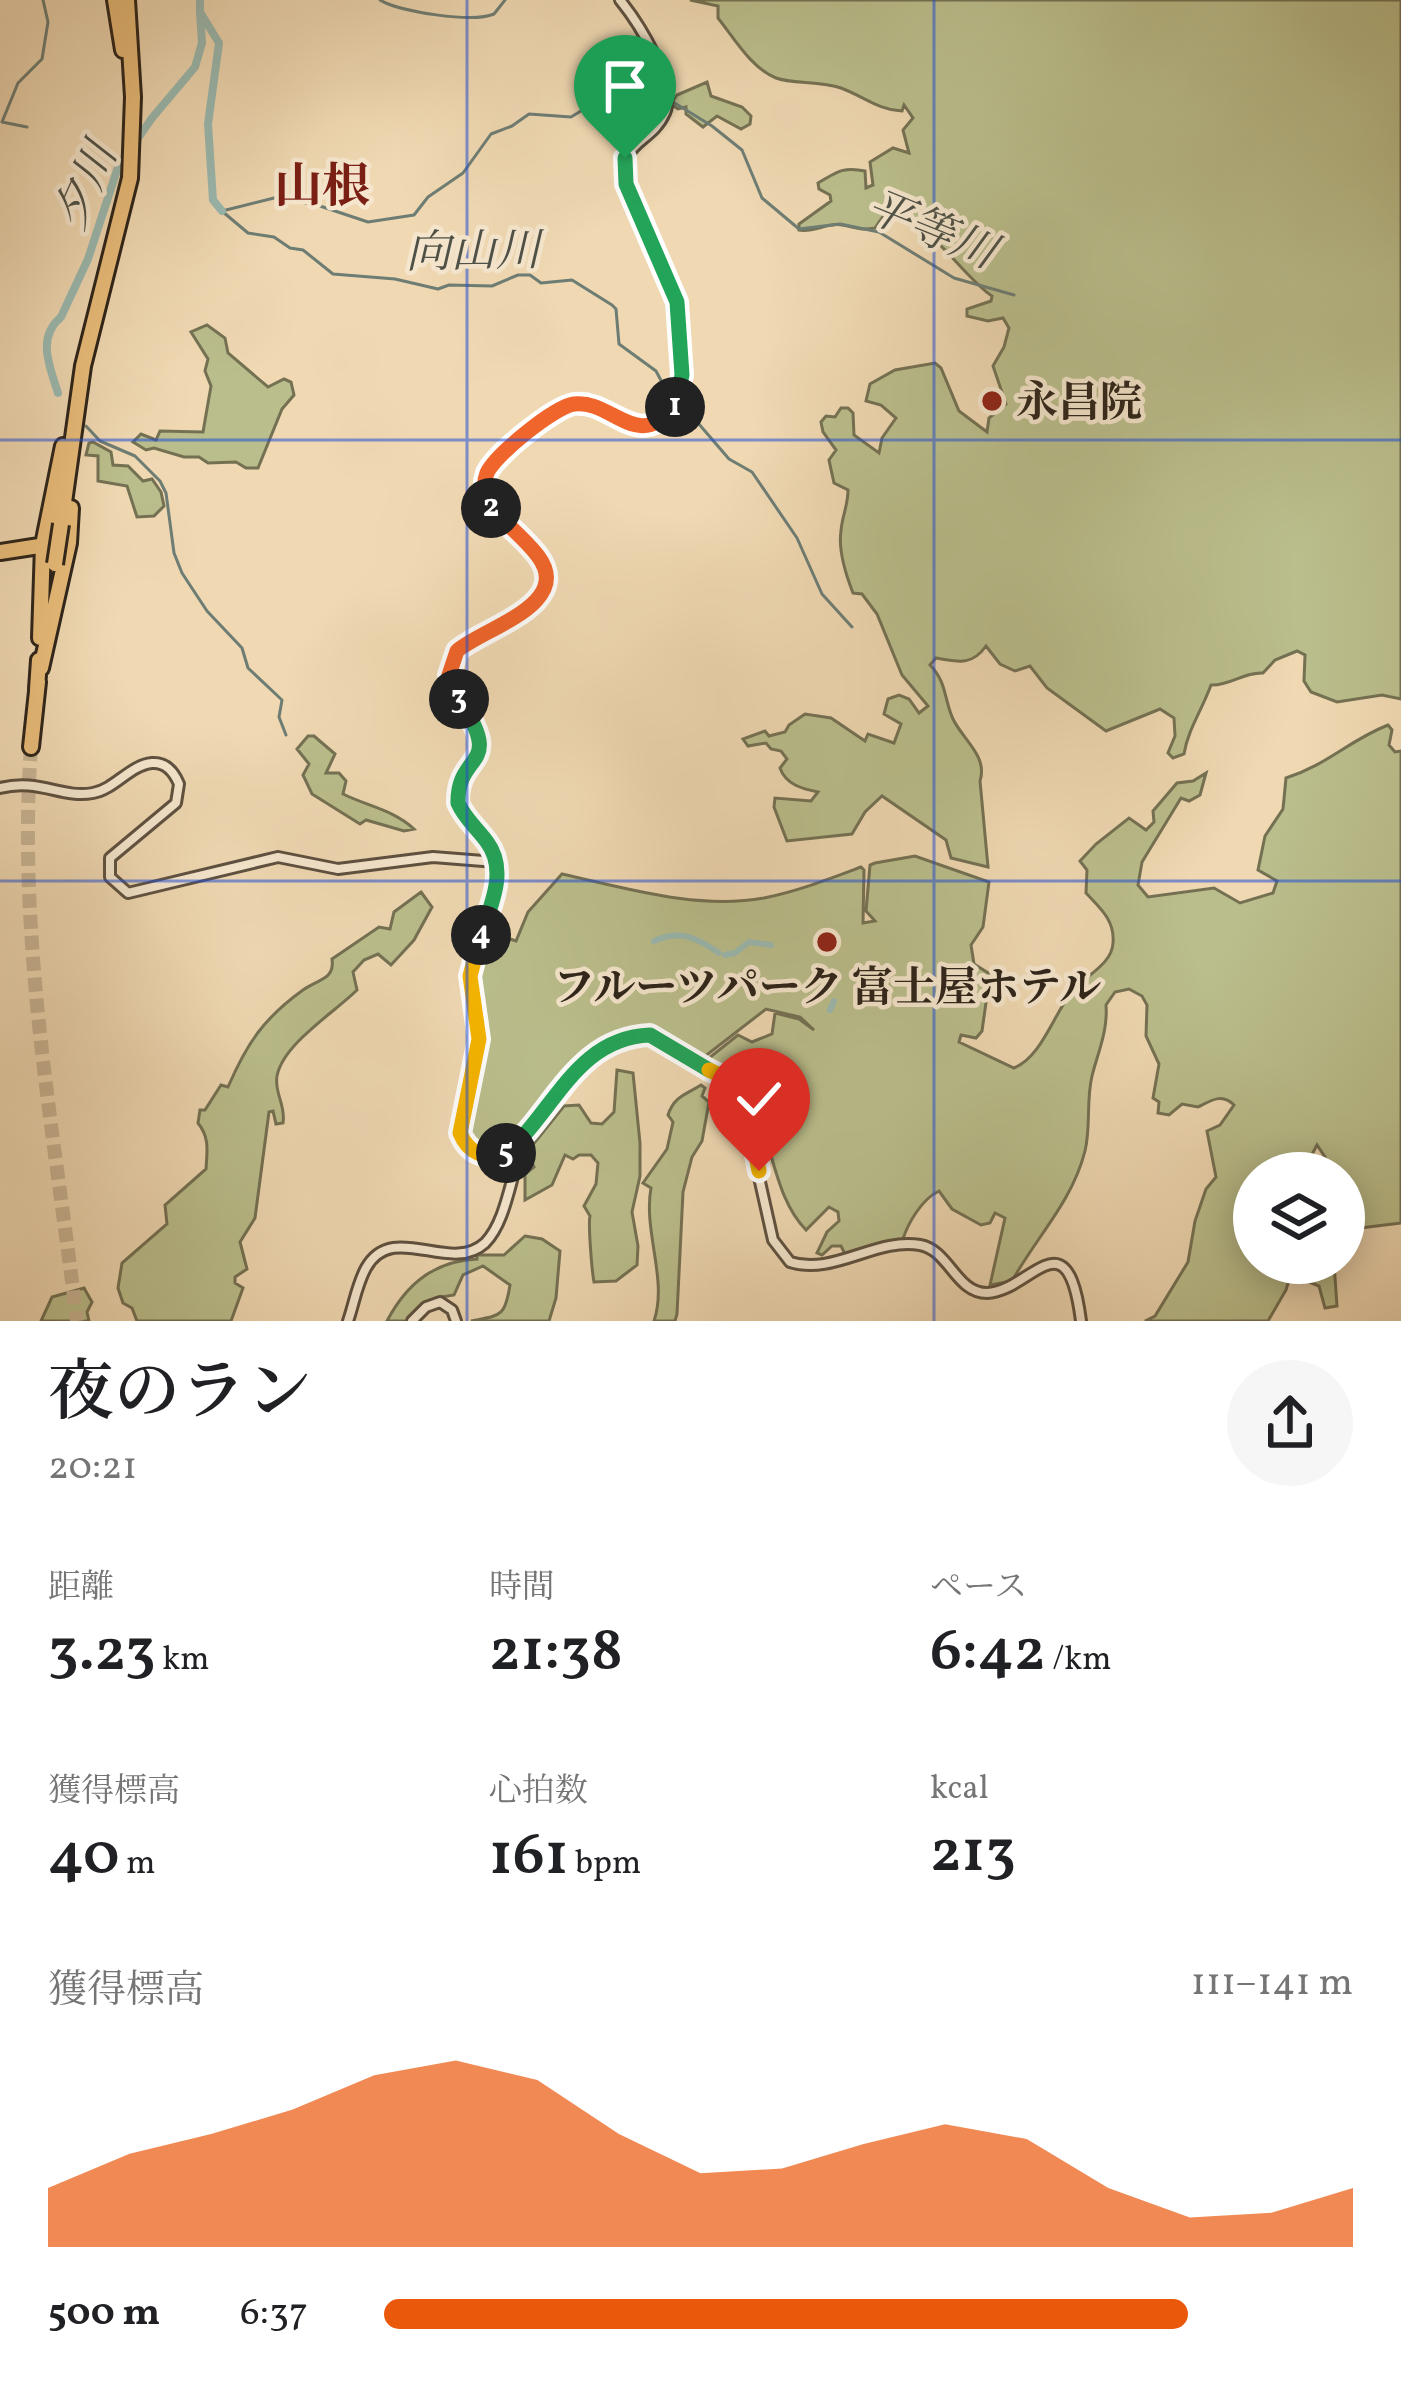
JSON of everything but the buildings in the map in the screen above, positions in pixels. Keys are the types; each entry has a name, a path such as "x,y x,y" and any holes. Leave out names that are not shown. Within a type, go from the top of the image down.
{"highway":[{"path":"115,0 133,127"},
{"path":"31,747 44,545 53,484 125,202 132,154 130,0"},
{"path":"37,689 69,543 86,370 99,307"},
{"path":"41,668 83,366"},
{"path":"0,552 69,543"}],"street":[{"path":"620,0 646,39 668,100 664,115 628,152 623,170 677,302 682,375 676,404 656,423 632,425 589,405 563,407 498,458 484,485 488,502 536,553 545,577 543,592 533,606 462,647 450,669 452,688 481,739 458,803 488,842 496,862 496,889 470,976 479,1039 460,1133 468,1147 482,1155 510,1151 578,1068 607,1043 650,1035 734,1083 744,1101 773,1240 790,1262 813,1266 917,1244 932,1249 968,1287 982,1292 1016,1283 1042,1265 1060,1267 1075,1288 1081,1321"},
{"path":"0,788 39,784 89,794 144,765 168,767 179,784 176,802 118,847 108,864 113,884 133,894 278,857 338,869 433,856 496,862"},
{"path":"348,1321 365,1270 382,1251 406,1246 458,1254 487,1240 516,1166 510,1151"},
{"path":"412,1321 432,1303 440,1302 452,1310 455,1321"}],"green space":[{"path":"690,0 1401,0 1401,699 1382,695 1337,702 1311,692 1304,681 1305,655 1297,651 1275,660 1263,673 1211,685 1184,754 1173,758 1168,753 1175,736 1174,718 1160,709 1106,731 1047,688 1030,666 1015,671 1000,664 986,646 970,660 936,658 930,665 953,719 981,764 988,867 951,858 946,840 882,796 852,834 787,841 775,798 811,801 818,792 786,778 780,768 787,759 781,751 766,743 748,746 743,739 765,731 769,736 785,732 805,714 831,718 865,741 868,734 894,743 901,724 884,714 888,699 899,695 909,699 919,713 928,706 902,675 877,614 862,594 853,593 841,546 848,490 834,483 829,460 836,450 821,422 848,408 853,413 854,435 879,453 882,438 896,418 881,405 866,401 870,384 895,370 935,363 959,411 987,432 989,418 1006,404 993,366 1009,328 1003,318 988,321 967,316 967,309 991,301 992,296 911,221 884,215 875,228 837,224 799,230 799,224 831,201 818,183 850,169 865,171 866,188 873,185 870,162 893,148 909,153 903,130 913,118 904,105 902,111 893,110 841,88 783,80 767,73 718,18 718,6"},
{"path":"707,82 711,96 742,107 751,116 750,124 741,129 717,116 703,127 686,114 686,107 671,104 677,95"},
{"path":"207,325 225,338 228,353 268,387 284,379 291,382 294,395 282,409 258,468 236,462 208,463 199,457 146,450 133,442 141,434 156,440 160,431 203,432 211,386 205,371 208,359 191,332"},
{"path":"93,442 111,452 113,465 128,466 143,481 152,479 164,506 154,516 137,517 127,486 98,481 98,456 86,455"},
{"path":"1388,725 1392,730 1389,745 1401,751 1401,1223 1365,1227 1365,1152 1322,1152 1317,1145 1313,1152 1233,1152 1233,1284 1288,1284 1268,1321 1145,1321 1155,1316 1188,1262 1195,1221 1206,1189 1216,1177 1207,1131 1220,1125 1234,1105 1217,1099 1198,1107 1182,1104 1169,1115 1158,1113 1159,1102 1153,1098 1159,1064 1146,1036 1147,1005 1129,989 1115,992 1106,1005 1079,1169 1063,1203 1012,1281 990,1285 1005,1218 995,1213 990,1223 981,1225 952,1209 939,1191 916,1212 903,1239 845,1254 841,1246 817,1253 827,1232 839,1221 838,1212 829,1207 806,1230 785,1196 749,1098 734,1078 704,1062 738,1035 752,1042 772,1034 775,1013 799,1019 814,1030 800,1017 766,1009 699,1061 660,1035 635,1031 613,1038 571,1071 503,1152 476,1150 463,1130 483,1032 472,979 485,930 516,941 528,912 562,874 662,896 739,901 789,892 861,867 863,923 875,921 866,911 870,865 875,863 915,856 989,882 983,927 971,945 974,964 990,974 982,1031 976,1038 961,1035 959,1042 1014,1068 1032,1055 1071,993 1111,951 1112,928 1086,893 1087,870 1080,861 1096,844 1129,818 1146,830 1154,822 1153,811 1177,783 1206,773 1200,795 1189,801 1181,798 1142,862 1138,885 1148,897 1214,888 1240,903 1273,893 1277,881 1258,870 1265,836 1283,809 1286,778"},
{"path":"308,736 335,754 326,773 339,773 346,781 343,794 414,829 404,831 366,820 360,824 312,794 303,775 309,764 297,749"},
{"path":"421,892 432,907 414,940 391,965 378,954 364,960 353,972 357,990 299,1041 281,1064 277,1082 283,1123 276,1124 273,1111 269,1112 255,1218 240,1242 247,1269 235,1277 243,1288 231,1321 137,1321 118,1288 122,1263 167,1224 165,1205 206,1169 200,1110 205,1110 221,1085 228,1087 267,1021 328,975 332,959 379,927 390,929 394,912"},
{"path":"617,1070 633,1073 640,1143 640,1176 632,1212 637,1265 616,1281 594,1282 590,1216 584,1206 596,1184 598,1163 591,1155 573,1159 565,1155 552,1185 525,1200 525,1174 534,1167 527,1152 564,1106 579,1105 591,1123 602,1124 614,1112"},
{"path":"701,1085 705,1088 702,1096 709,1102 702,1141 692,1157 683,1192 677,1314 675,1321 654,1321 658,1289 651,1188 643,1183 667,1149 671,1109"},
{"path":"525,1236 542,1239 560,1251 549,1321 471,1321 500,1313 508,1295 510,1285 483,1266 463,1275 454,1295 436,1298 407,1321 387,1321 413,1285 435,1269 477,1259 477,1255 504,1255"},
{"path":"1314,1284 1335,1284 1337,1306 1325,1308 1319,1286"},
{"path":"84,1288 92,1302 89,1321 41,1321 52,1297"}],"waterway":[{"path":"27,127 2,122 18,83 42,59 48,22 43,0"},
{"name":"平等川","path":"200,0 200,12 219,43 208,124 213,200 222,211"},
{"path":"380,0 454,17 494,14 505,0"},
{"name":"夕川","path":"58,393 47,353 49,334 88,259 118,167 195,67 202,43 200,12"},
{"name":"平等川","path":"222,211 278,197 368,222 414,215 428,197 463,173 491,134 529,114 571,117 599,100 627,112 673,102 742,150 762,198 799,229 840,224 879,232 954,278 1014,295"},
{"name":"向山川","path":"223,212 248,233 274,237 303,250 333,274 395,279 438,289 492,286 530,275 541,283 572,280 612,305 619,344 656,371 673,403 692,416 729,459 752,472 797,538 822,594 852,627"},
{"name":"夕川","path":"86,426 100,441 135,456 160,481 182,573 207,611 242,648 248,668 282,700 279,717 286,735"},
{"path":"654,941 688,937 719,953"},
{"path":"725,955 749,942 771,945"},
{"path":"830,1010 834,1001"}],"tunnel":[{"path":"31,747 28,819 33,963 77,1321"}],"place":[{"name":"永昌院","path":"992,401"},
{"name":"フルーツパーク 富士屋ホテル","path":"827,942"}],"district":[{"name":"山根","path":"322,185"}],"route":[{"path":"625,158 626,184 677,302 681,389 674,408 648,425 623,423 589,405 563,407 498,458 485,479 488,502 536,553 545,571 545,584 539,600 526,611 462,647 450,669 452,688 481,739 458,803 486,840 497,872 471,967 479,1039 460,1133 478,1153 492,1156 510,1151 593,1053 618,1040 650,1035 739,1088 759,1171"}]}
